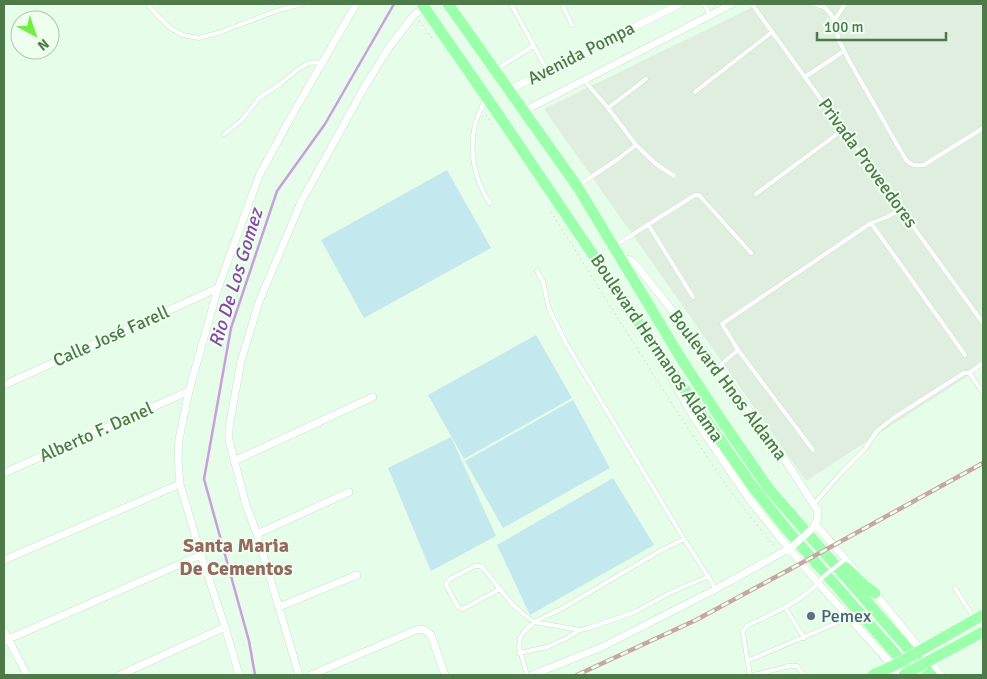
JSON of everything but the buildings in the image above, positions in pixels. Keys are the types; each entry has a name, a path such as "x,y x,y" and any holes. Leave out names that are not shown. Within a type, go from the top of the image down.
{"main road":[{"name":"Boulevard Hermanos Aldama","path":"451,5 578,186 682,360 755,470 774,496 931,675"},
{"name":"Boulevard Hermanos Aldama","path":"424,6 660,354 753,487 772,512 914,675"},
{"path":"498,114 517,101"},
{"path":"826,554 833,556 875,593"},
{"path":"873,675 979,618"},
{"path":"903,675 983,632"}],"street":[{"path":"239,675 180,484 179,440 190,391 218,288 259,176 356,4"},
{"name":"Avenida Pompa","path":"509,90 680,4"},
{"path":"524,111 732,4"},
{"path":"299,675 246,505 229,440 229,428 241,361 259,302 301,202 365,86 390,46 424,6"},
{"name":"Boulevard Hnos Aldama","path":"621,258 630,260 638,267 777,448 814,504"},
{"name":"Calle José Farell","path":"4,385 218,288"},
{"name":"Boulevard Hnos Aldama","path":"660,354 675,386 693,416 749,500 821,580 849,618 903,675"},
{"name":"Alberto F. Danel","path":"4,473 190,391"},
{"path":"234,461 373,397"},
{"path":"4,560 180,484"},
{"path":"256,534 349,492"},
{"path":"532,675 602,647 716,589 792,547 814,526 818,511 814,504"},
{"path":"814,526 875,593 918,652 941,675"},
{"path":"6,640 201,555"},
{"path":"279,607 357,575"},
{"path":"120,675 225,626"},
{"path":"311,675 416,630 423,629 430,635 445,675"},
{"path":"4,631 6,640 27,675"}],"lane":[{"path":"148,4 170,28 183,35 199,38 221,32 279,10 303,4"},
{"path":"511,4 547,70"},
{"path":"562,4 572,24"},
{"path":"704,4 710,15"},
{"name":"Privada Proveedores","path":"752,4 983,323"},
{"path":"814,4 824,7 830,13 839,41 906,160 911,164 915,166 924,164 983,128"},
{"path":"834,21 845,4"},
{"path":"694,92 772,32"},
{"path":"495,70 534,46"},
{"path":"805,77 844,50"},
{"path":"224,134 241,121 260,97 297,70 309,63 323,62"},
{"path":"608,108 646,79"},
{"path":"584,80 636,144 656,164 674,176"},
{"path":"486,96 476,123 473,158 476,175 483,193 490,203"},
{"path":"756,194 844,129"},
{"path":"578,186 636,144"},
{"path":"614,247 694,195 699,195 751,253"},
{"path":"814,450 738,350 722,324 871,223 901,209"},
{"path":"871,223 965,355"},
{"path":"648,224 694,297"},
{"path":"536,271 543,282 549,309 566,343 716,589"},
{"path":"717,368 738,350"},
{"path":"814,504 864,450 877,431 892,419 962,374 969,374 983,363"},
{"path":"969,374 983,392"},
{"path":"526,675 519,653 520,638 534,622 563,608 684,539"},
{"path":"802,675 797,666 789,666 752,675 747,660 743,634 745,628 785,607 844,560"},
{"path":"500,589 463,609 458,607 446,586 450,579 476,566 480,566 483,568 500,589 512,604 534,622 580,630"},
{"path":"519,653 547,647 580,630 635,612 670,593 709,576"},
{"path":"955,588 979,618"},
{"path":"785,607 804,638"},
{"path":"747,660 849,618"}],"path":[{"path":"414,16 433,39"},
{"path":"481,109 497,131"},
{"path":"549,208 674,407 728,488 780,554"}],"shaded area":[{"path":"759,4 983,4 983,366 806,481 544,109"},
{"path":"447,170 491,248 364,318 321,240"},
{"path":"536,335 572,398 464,459 428,395"},
{"path":"573,400 610,468 503,528 465,461"},
{"path":"451,437 496,536 431,571 388,468"},
{"path":"613,478 654,545 530,615 497,545"}],"waterway":[{"name":"Rio De Los Gomez","path":"255,675 249,641 204,479 231,328 277,191 325,124 394,4"}],"railway":[{"path":"577,675 696,620 983,463"}],"place":[{"name":"Pemex","path":"811,616"}],"district":[{"name":"Santa Maria De Cementos","path":"236,556"}]}
